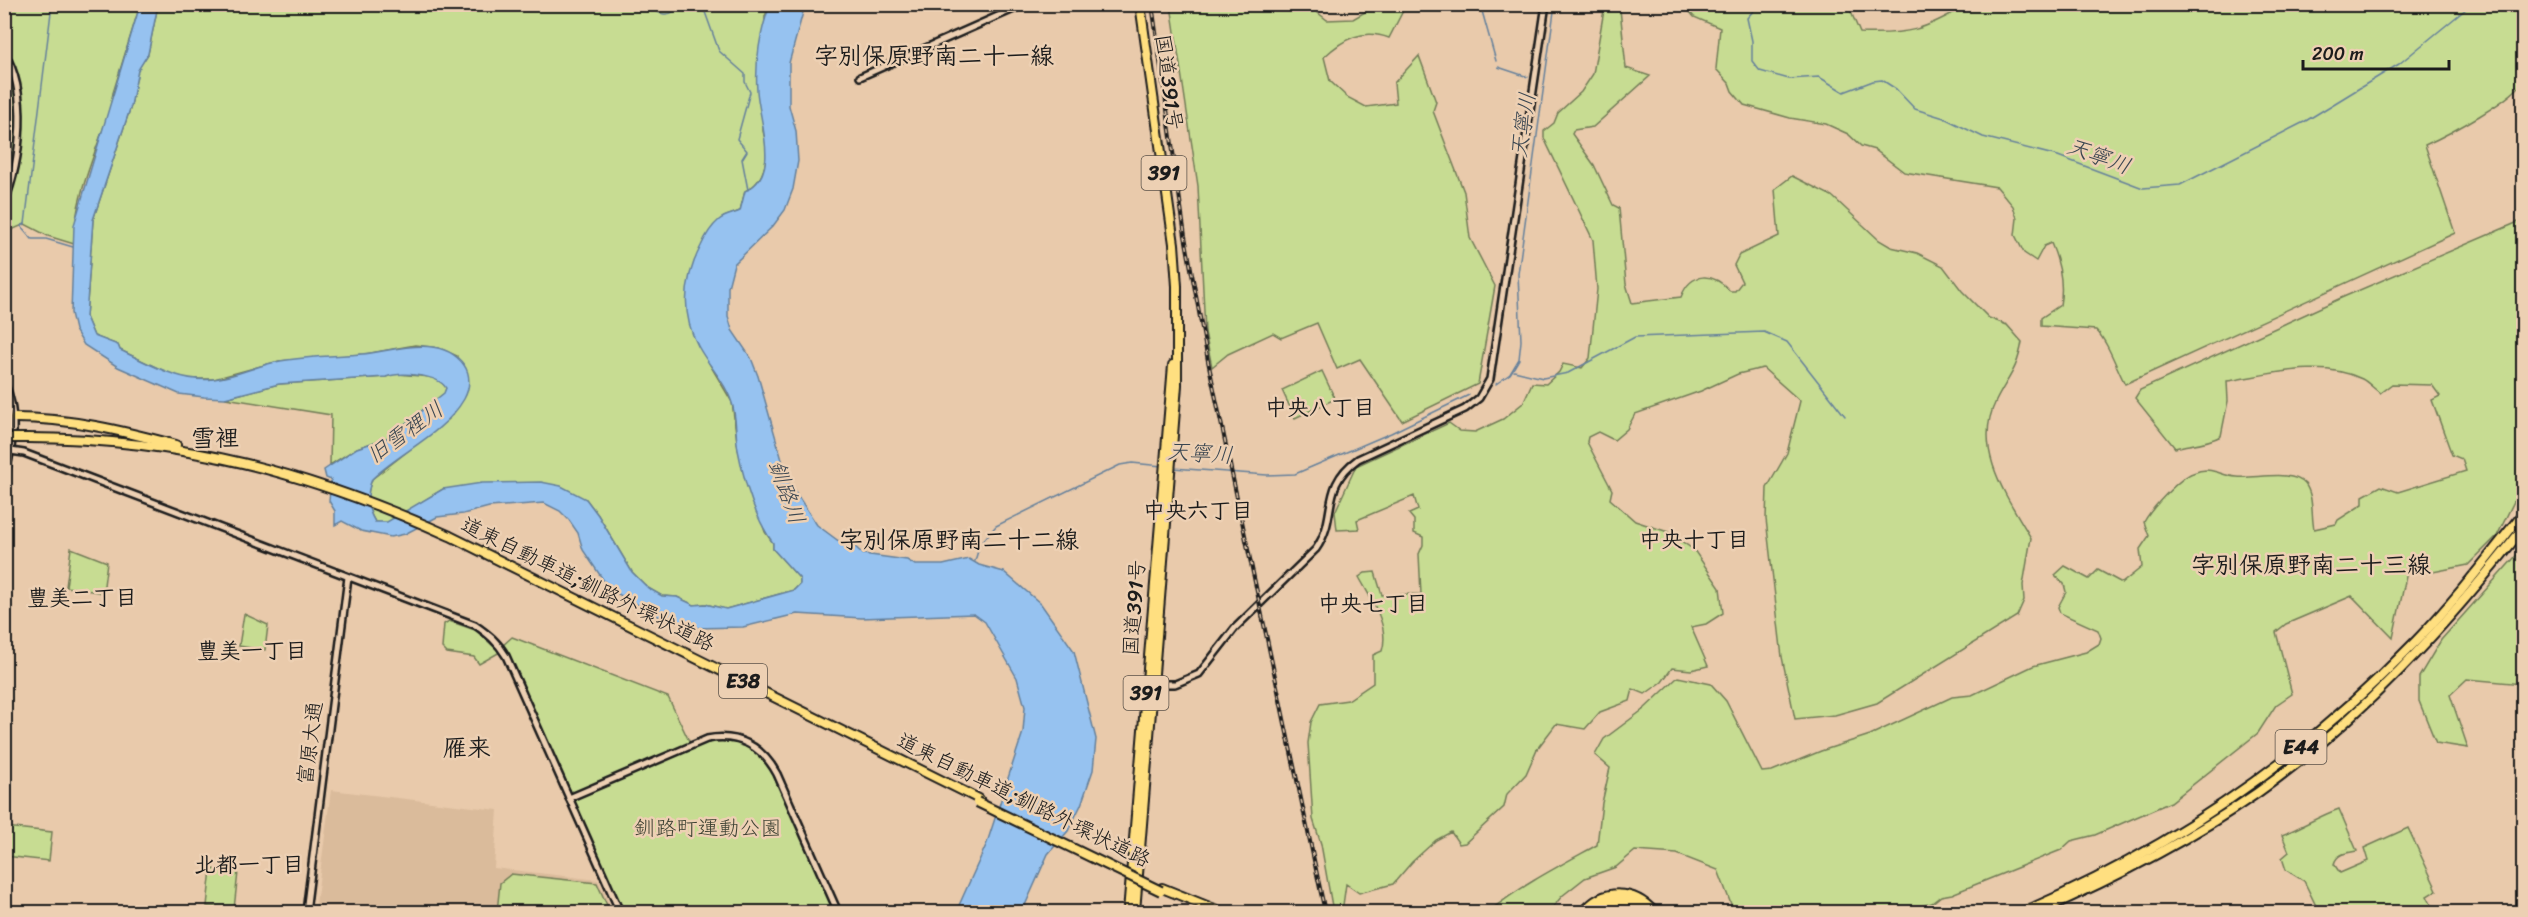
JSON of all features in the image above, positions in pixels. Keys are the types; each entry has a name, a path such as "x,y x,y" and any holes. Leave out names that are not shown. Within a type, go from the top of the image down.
{"highway":[{"name":"国道391号","path":"1135,912 1176,343 1177,286 1174,244 1140,4"},
{"path":"15,418 43,418 85,423 227,458"},
{"name":"道東自動車道;釧路外環状道路","path":"4,440 125,443 227,458 315,484 403,518 506,565 978,800 1211,912"},
{"name":"道東自動車道;釧路外環状道路","path":"27,440 88,442 192,455 315,484"},
{"name":"E44","path":"2023,912 2112,871 2157,846 2234,797 2299,748 2377,681 2418,639 2462,589 2523,512"},
{"name":"E44","path":"2037,912 2115,877 2181,840 2258,792 2305,756 2341,726 2424,645 2469,595 2523,527"},
{"name":"国道391号","path":"1128,912 1150,684"},
{"name":"道東自動車道;釧路外環状道路","path":"1162,890 1222,912"},
{"path":"1584,912 1602,897 1620,894 1642,901 1654,912"},
{"path":"1592,912 1615,900 1632,904 1645,912"}],"street":[{"path":"860,77 1025,4"},
{"path":"1150,684 1175,684 1199,674 1235,628 1316,549 1324,534 1334,485 1349,465 1465,409 1485,390 1490,379 1546,4"},
{"path":"4,53 11,64 18,84 20,121 15,164 4,203"},
{"path":"4,382 11,398 15,418 12,449 4,481"},
{"path":"4,412 4,427"},
{"path":"4,450 12,449 475,625 493,638 506,656 620,912"},
{"name":"富原大通","path":"306,912 348,577"},
{"path":"569,798 707,739 729,736 746,742 764,754 777,774 838,912"}],"shaded area":[{"path":"331,790 498,810 494,868 598,880 613,912 315,912"}],"green space":[{"path":"5,5 140,5 110,109 82,192 74,244 48,236 25,224 9,231 5,296"},
{"path":"158,5 770,5 765,16 763,131 766,148 765,165 758,180 745,191 740,211 724,217 709,363 732,402 738,449 765,532 773,543 773,549 800,579 800,584 794,590 726,609 705,604 694,605 677,597 662,596 648,588 632,572 586,499 443,489 387,523 375,522 368,501 372,479 449,419 457,356 439,348 415,345 365,354 279,361 214,379 190,379 172,375 120,350 118,345 94,336 86,317 93,220 131,106 138,69 148,54"},
{"path":"1171,5 1308,5 1327,20 1353,19 1377,5 1406,5 1389,38 1371,34 1354,37 1346,40 1324,57 1330,81 1347,97 1366,107 1396,103 1394,83 1419,56 1436,102 1433,111 1464,192 1470,238 1495,286 1478,384 1402,421 1360,359 1337,369 1317,323 1281,338 1273,333 1228,354 1212,367 1205,332 1198,186"},
{"path":"1596,5 1625,5 1620,9 1626,68 1650,76 1593,127 1574,130 1572,134 1594,165 1613,205 1619,208 1626,284 1632,303 1681,297 1690,282 1703,277 1717,280 1730,291 1735,291 1742,282 1734,265 1739,255 1779,236 1775,189 1792,176 1832,196 1879,240 1891,247 1917,253 1943,266 1962,291 1989,318 2007,325 2022,342 2015,367 1996,401 1990,419 1988,437 1990,455 2003,489 2031,538 2023,585 2024,600 2017,616 1877,703 1835,715 1795,719 1782,657 1766,519 1767,488 1787,453 1800,401 1763,368 1738,374 1701,391 1635,414 1627,429 1614,440 1598,432 1588,437 1587,442 1612,490 1610,499 1635,521 1668,532 1694,550 1720,588 1723,613 1706,624 1691,627 1708,666 1691,670 1672,668 1662,682 1645,694 1633,689 1630,701 1600,712 1585,729 1556,724 1537,749 1526,774 1507,794 1504,807 1465,843 1459,844 1451,832 1436,840 1393,884 1359,893 1346,884 1342,912 1333,912 1321,844 1313,819 1308,743 1311,722 1320,704 1348,700 1373,683 1373,655 1382,651 1383,632 1374,603 1359,577 1365,573 1375,572 1382,595 1421,594 1419,554 1423,545 1423,537 1414,533 1414,520 1409,514 1418,510 1414,496 1357,520 1359,529 1337,530 1335,512 1356,466 1449,423 1460,431 1475,432 1503,419 1523,403 1532,383 1546,384 1559,372 1563,364 1582,368 1590,358 1597,289 1593,240 1544,138 1544,131 1554,123 1558,113 1581,92 1593,74 1604,10"},
{"path":"1684,5 1848,5 1860,33 1892,33 1927,25 1967,5 2523,5 2525,73 2519,87 2509,96 2464,125 2425,145 2455,233 2125,384 2108,348 2096,330 2041,326 2041,318 2060,305 2061,282 2057,259 2051,243 2044,246 2036,261 2024,253 2015,235 2017,218 2013,206 1997,187 1904,172 1875,150 1861,146 1848,134 1826,124 1790,118 1744,105 1716,69 1720,28 1694,17"},
{"path":"2523,220 2523,483 2497,536 2468,565 2428,573 2409,562 2393,638 2352,596 2286,624 2276,632 2292,694 2276,705 2258,733 2171,802 2095,835 2071,841 2061,850 1952,894 1941,896 1932,903 1902,912 1734,912 1718,870 1677,854 1635,851 1616,867 1585,878 1562,896 1549,912 1488,912 1527,884 1597,845 1602,803 1610,768 1595,755 1604,739 1644,709 1678,677 1711,684 1726,701 1762,772 1772,771 1821,751 1870,735 1952,697 1972,695 2033,666 2086,652 2099,644 2101,638 2098,630 2060,613 2058,607 2066,592 2064,584 2055,575 2065,566 2089,579 2098,570 2122,583 2142,567 2140,549 2149,536 2144,522 2173,487 2193,473 2211,470 2237,477 2283,476 2299,479 2305,484 2310,494 2314,529 2336,524 2338,520 2363,504 2363,496 2381,486 2398,492 2466,471 2462,459 2452,455 2432,400 2440,396 2432,385 2392,384 2380,393 2364,380 2346,373 2313,369 2277,372 2227,381 2228,401 2221,436 2175,448 2135,398 2140,390 2341,298"},
{"path":"1322,371 1335,399 1295,418 1282,390"},
{"path":"396,373 437,380 446,388 445,393 387,438 357,448 330,465 331,415 225,398 279,384 386,377"},
{"path":"71,548 107,562 103,593 66,587"},
{"path":"2523,548 2523,684 2467,679 2450,695 2468,748 2436,743 2419,701 2419,677 2441,640"},
{"path":"244,614 268,625 265,650 239,646"},
{"path":"449,621 475,630 500,652 479,664 474,657 447,653 442,648 444,624"},
{"name":"釧路町運動公園","path":"512,637 668,697 691,745 707,739 738,739 768,758 838,912 620,912 501,647"},
{"path":"2339,809 2357,851 2343,854 2335,860 2334,864 2340,873 2368,861 2364,848 2408,828 2437,890 2427,896 2435,912 2319,912 2304,881 2286,870 2282,858 2289,852 2282,835"},
{"path":"5,827 52,832 49,861 5,856"},
{"path":"211,869 238,872 234,909 207,906"},
{"path":"511,874 597,883 610,912 497,912 500,883"}],"water":[{"path":"140,5 158,5 148,54 138,70 131,106 93,220 86,317 94,336 118,345 120,350 166,371 201,379 223,378 290,359 362,354 416,346 443,349 454,355 468,373 469,382 466,395 455,411 433,433 372,479 368,501 375,522 387,522 443,489 482,483 541,482 561,486 586,499 632,572 648,588 662,596 677,597 694,605 705,604 726,609 794,590 800,584 800,579 773,549 773,543 760,522 743,474 731,400 692,333 688,321 686,296 695,258 709,232 721,218 740,211 745,191 756,183 763,173 766,146 757,91 757,69 761,36 770,5 805,5 789,63 789,106 796,131 798,161 793,189 785,210 773,226 734,264 728,287 728,316 732,330 751,358 758,376 788,481 817,525 844,545 853,545 863,554 907,560 915,565 943,565 969,559 979,565 1004,572 1041,604 1074,651 1096,739 1093,770 1081,805 1068,831 1048,854 1022,912 956,912 987,843 1023,732 1025,707 1017,678 985,622 974,614 862,618 797,614 743,627 695,628 660,617 616,593 606,584 583,550 578,533 569,520 560,511 544,503 489,507 463,514 437,517 405,534 391,537 361,531 342,521 335,525 335,511 329,501 331,480 326,478 324,470 357,448 387,438 444,393 446,388 442,383 418,375 392,375 279,384 225,398 204,397 179,394 118,367 84,345 75,330 71,313 74,225"}],"waterway":[{"path":"52,4 25,224 21,226 32,239 46,239 73,247"},
{"path":"643,4 663,14 672,12 680,4"},
{"path":"688,4 705,12 719,51 745,74 745,82 750,92 737,139 747,151 742,159 748,190"},
{"path":"1480,4 1496,61"},
{"name":"天寧川","path":"1496,384 1510,374 1519,359 1521,341 1518,274 1555,4"},
{"name":"天寧川","path":"1754,4 1754,10 1747,18 1752,41 1752,61 1760,71 1789,79 1819,77 1844,92 1882,80 1896,89 1915,109 1944,118 1983,137 2058,156 2143,188 2180,185 2304,122 2399,64 2472,4"},
{"path":"1498,67 1528,77"},
{"path":"1514,371 1543,378 1568,373 1635,337 1764,332 1787,342 1845,416"},
{"name":"天寧川","path":"1173,468 1267,475 1295,474 1391,433 1469,395"},
{"name":"天寧川","path":"975,561 980,544 996,526 1120,465 1132,463 1162,466"}],"railway":[{"path":"1152,4 1185,236 1208,361 1325,912"}],"district":[{"name":"字別保原野南二十一線","path":"934,56"},
{"name":"中央八丁目","path":"1320,407"},
{"name":"雪裡","path":"215,438"},
{"name":"中央六丁目","path":"1198,510"},
{"name":"中央十丁目","path":"1694,539"},
{"name":"字別保原野南二十二線","path":"959,540"},
{"name":"字別保原野南二十三線","path":"2311,565"},
{"name":"豊美二丁目","path":"82,597"},
{"name":"中央七丁目","path":"1373,603"},
{"name":"豊美一丁目","path":"252,650"},
{"name":"雁来","path":"467,748"},
{"name":"北都一丁目","path":"249,864"}],"water label":[{"name":"旧雪裡川","path":"405,432"},
{"name":"釧路川","path":"787,492"}]}
